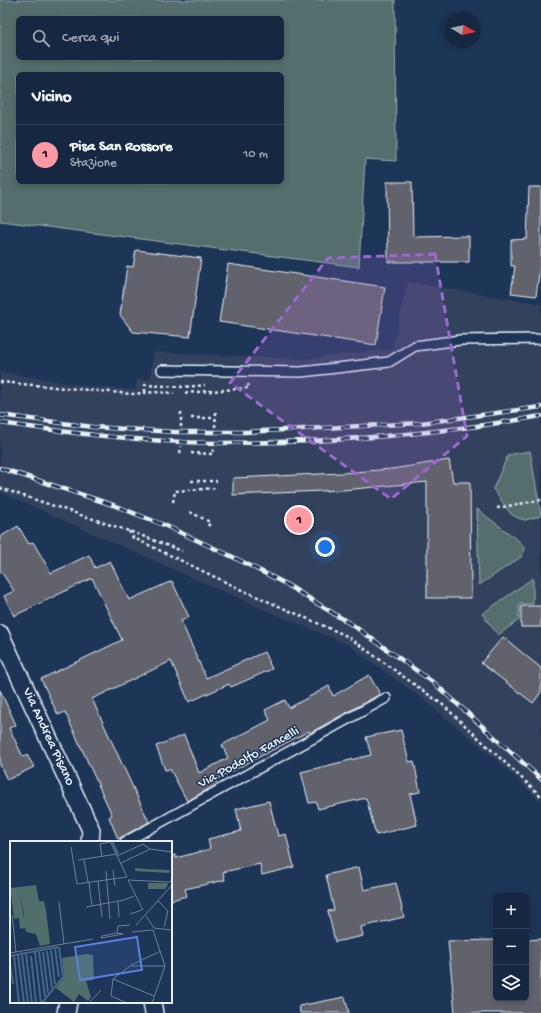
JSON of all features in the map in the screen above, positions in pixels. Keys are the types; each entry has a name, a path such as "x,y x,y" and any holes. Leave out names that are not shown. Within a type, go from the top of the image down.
{"street":[{"name":"Via Andrea Pisano","path":"0,634 93,838"},
{"path":"66,1013 68,1003"},
{"path":"152,1003 154,1013"}],"lane":[{"path":"162,370 301,372 389,362 415,346 460,340 541,339"},
{"name":"Via Podolfo Fancelli","path":"127,841 386,698"}],"path":[{"path":"185,393 249,388 248,381"},
{"path":"0,382 132,394 145,392 174,393"},
{"path":"145,392 145,385 184,387 213,384"},
{"path":"181,411 181,427"},
{"path":"215,427 216,411"},
{"path":"191,418 215,418"},
{"path":"180,453 181,446"},
{"path":"191,453 213,454 214,446"},
{"path":"191,481 217,481"},
{"path":"0,488 129,531 182,551"},
{"path":"173,502 175,491 217,488"},
{"path":"497,508 541,500"},
{"path":"190,512 210,522 207,529"},
{"path":"129,531 132,537 228,584 347,636 443,705 541,796"}],"highlighted area":[{"path":"435,254 467,436 391,499 230,383 328,258"}],"shaded area":[{"path":"408,282 541,304 541,802 498,761 428,703 347,644 260,608 0,492 0,372 93,387 135,390 137,379 150,379 153,352 304,359 392,349"}],"green space":[{"path":"0,0 395,0 396,161 365,159 359,267 0,221"},
{"path":"530,451 541,516 525,520 511,514 493,489 508,455"},
{"path":"477,509 520,542 525,550 521,557 479,585"},
{"path":"533,578 533,604 519,604 519,620 498,635 482,614"}],"building":[{"path":"387,182 412,182 413,237 469,236 469,262 388,262"},
{"path":"529,187 541,187 541,259 536,296 511,293 515,266 511,266 511,240 527,239"},
{"path":"136,250 201,258 190,337 133,332 120,315 127,266 133,267"},
{"path":"228,264 385,287 376,345 219,322"},
{"path":"449,460 453,482 470,482 471,598 427,598 427,482 343,490 233,495 233,478 392,469"},
{"path":"18,526 29,544 33,542 51,573 89,555 95,568 110,561 129,600 172,581 189,617 181,621 206,678 264,652 272,669 231,687 229,684 189,702 171,661 92,699 149,822 118,839 109,817 112,815 65,712 58,715 41,679 122,640 92,578 14,616 4,596 14,591 0,570 0,537"},
{"path":"521,606 541,606 541,627 521,627"},
{"path":"503,637 541,668 541,692 533,703 481,663"},
{"path":"369,675 380,694 310,733 309,731 215,780 218,784 187,801 170,769 165,770 156,746 184,735 199,773 228,758 222,745 270,720 265,710 285,700 289,708 329,686 333,696"},
{"path":"0,690 16,725 9,728 23,757 27,755 34,767 7,780 0,765"},
{"path":"401,730 409,762 414,761 420,792 410,794 417,825 376,835 366,798 318,809 316,802 309,803 301,772 371,755 366,737"},
{"path":"269,801 278,836 286,834 294,867 262,875 260,864 223,872 225,880 185,889 187,896 172,900 172,856 175,855 176,858 210,849 208,839 241,831 236,809"},
{"path":"359,867 364,890 396,883 404,917 361,927 363,936 335,942 328,911 334,910 326,875"},
{"path":"541,939 541,1013 455,1013 448,941 493,940 493,1001 529,1001 529,940"},
{"path":"345,997 349,1013 300,1013 299,1006"}],"railway":[{"path":"0,415 93,427 175,432 246,432 421,423 541,407"},
{"path":"0,423 135,439 216,443 257,443 379,437 501,423 541,416"},
{"path":"0,468 113,505 164,525 233,557 284,583 354,626 434,683 541,779"}],"place":[{"name":"Pisa San Rossore","path":"299,520"}]}
